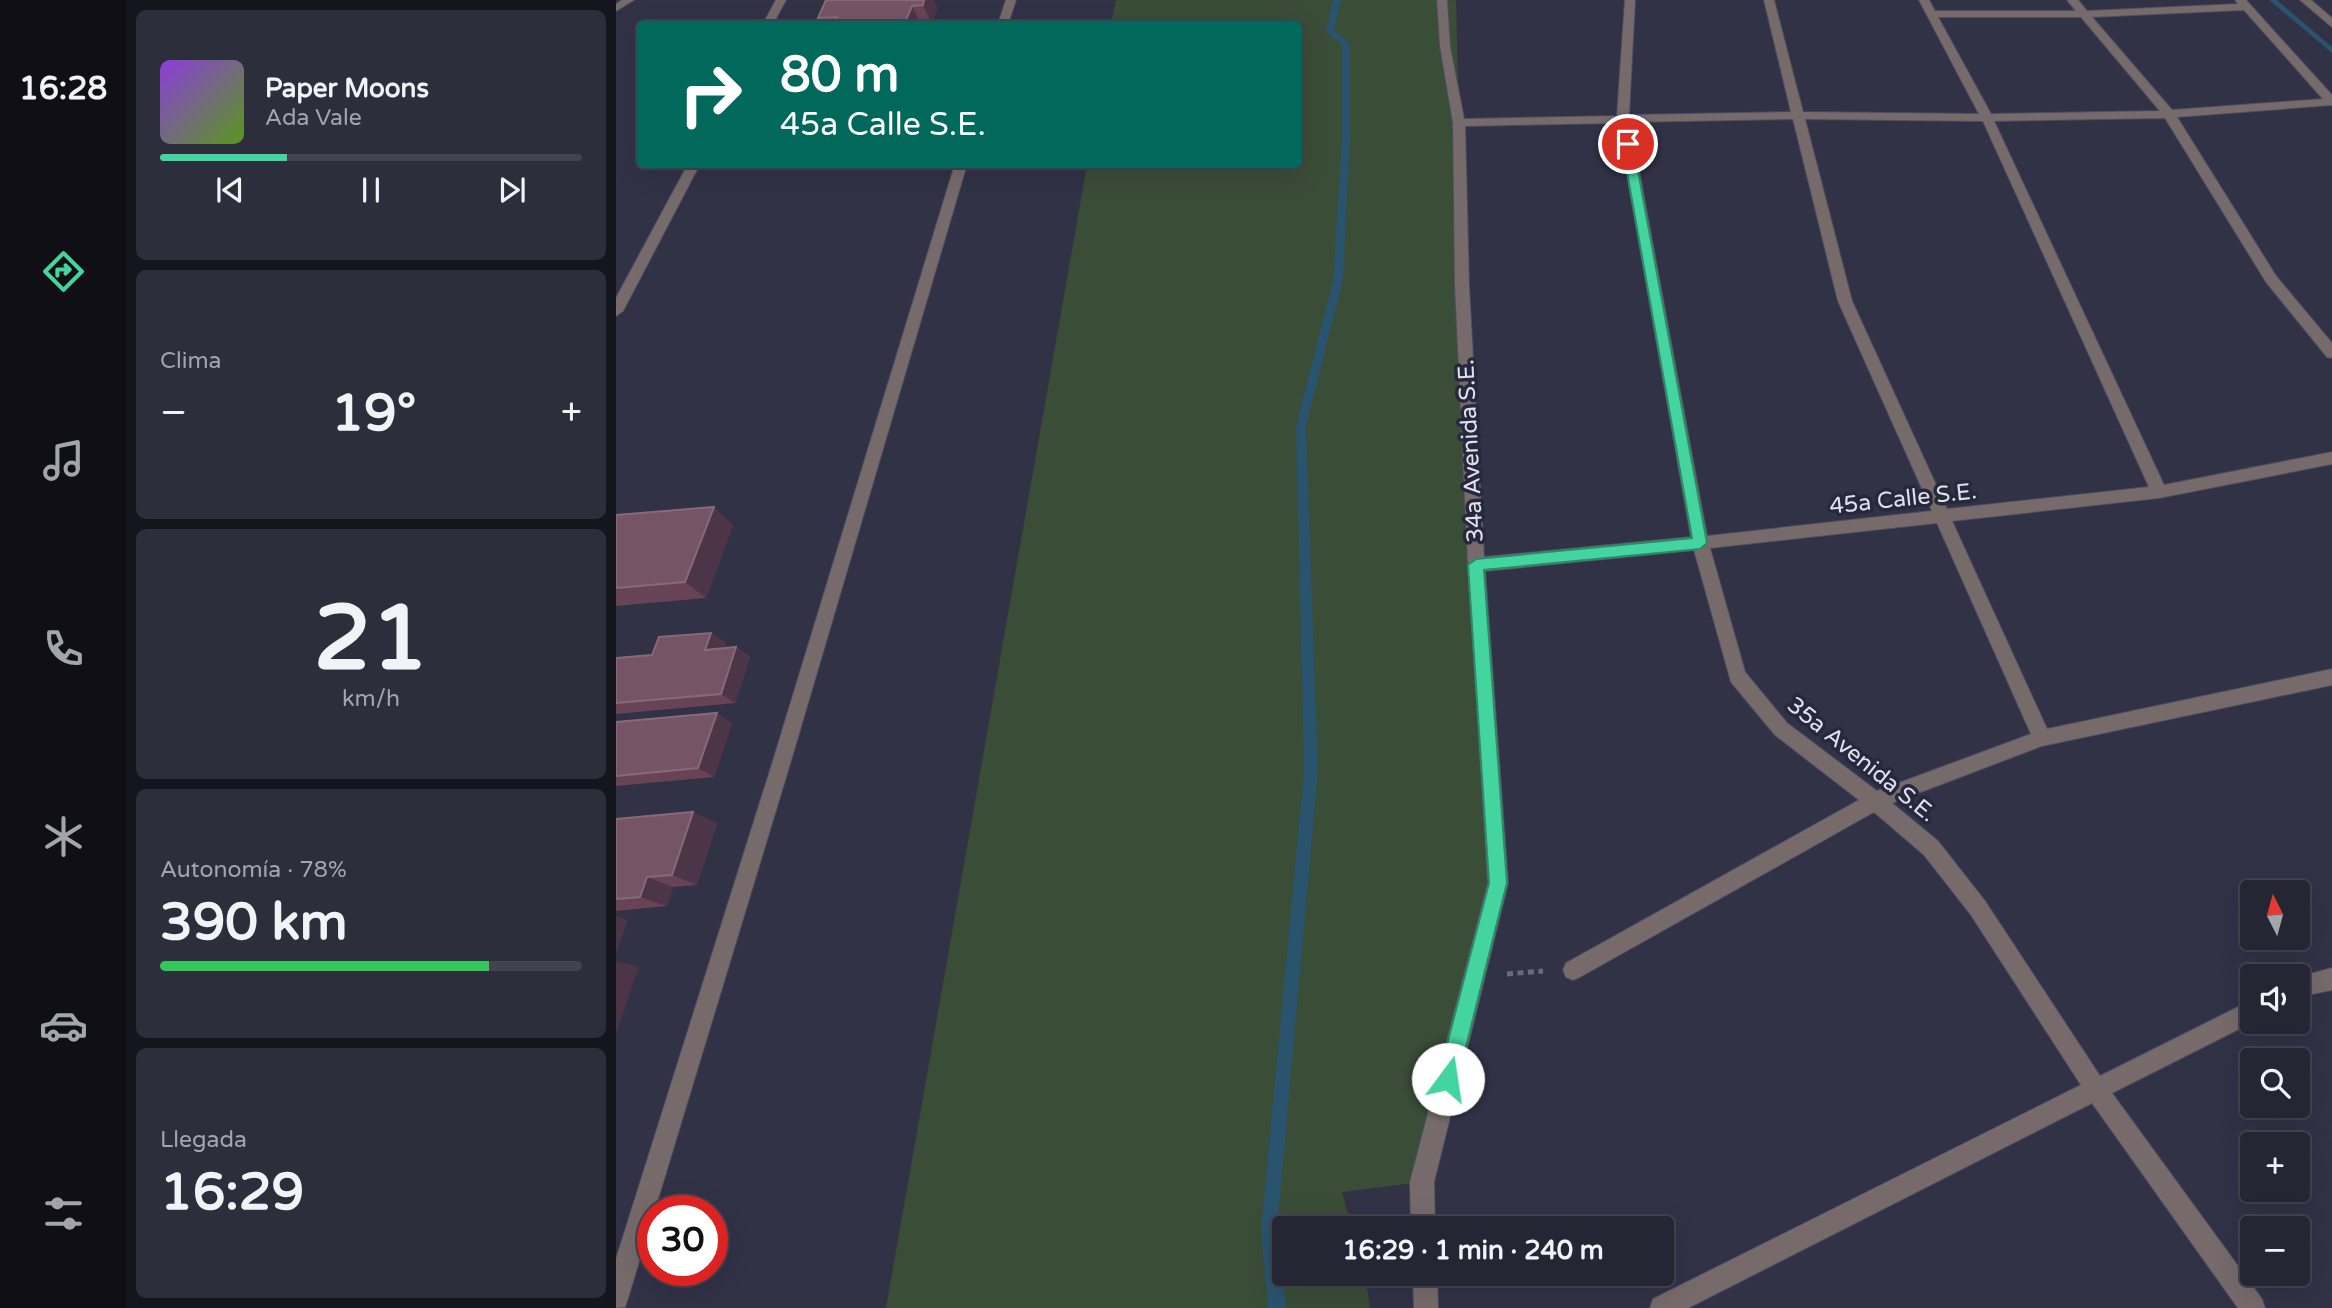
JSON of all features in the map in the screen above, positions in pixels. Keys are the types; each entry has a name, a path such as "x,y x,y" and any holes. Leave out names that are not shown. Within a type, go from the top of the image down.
{"street":[{"path":"616,8 629,0"},
{"path":"770,21 781,0"},
{"path":"1004,21 1011,0"},
{"name":"34a Avenida S.E.","path":"1423,1216 1422,1182 1498,883 1476,565 1462,286 1459,123 1445,46 1442,0"},
{"name":"35a Avenida S.E.","path":"1630,0 1623,117 1700,543 1737,676 1781,729 1931,848 1978,908 2097,1091 2253,1308"},
{"path":"1769,0 1845,301 1940,517 2042,738"},
{"path":"1924,0 1987,118 2160,492"},
{"path":"2072,0 2169,114 2271,279 2332,353"},
{"path":"2305,0 2332,24"},
{"path":"1934,15 2085,14 2244,3 2332,102"},
{"path":"1459,123 1623,117 1796,115 1987,118 2169,114 2332,102"},
{"path":"616,311 692,168"},
{"path":"616,1298 777,778 960,168"},
{"name":"45a Calle S.E.","path":"1476,565 2160,492 2332,458"},
{"path":"1573,970 1875,801 2042,738 2332,677"},
{"path":"2310,984 2332,979"},
{"path":"1662,1308 2240,1017"},
{"path":"1425,1286 1426,1308"}],"path":[{"path":"1474,975 1573,970"}],"green space":[{"path":"1116,0 1456,0 1459,123 1498,883 1422,1182 1342,1192 1349,1216 1272,1216 1272,1286 1367,1286 1370,1308 886,1308 1086,168 1302,168 1302,21 1112,21"}],"building":[{"path":"826,0 924,0 923,5 912,6 906,20 835,21 837,17 818,18"},
{"path":"714,507 685,582 616,588 616,515"},
{"path":"711,633 705,650 736,647 721,694 616,703 616,658 652,655 659,637"},
{"path":"717,713 698,768 616,776 616,722"},
{"path":"693,812 672,875 647,877 640,897 616,899 616,819"}],"waterway":[{"path":"1277,1308 1269,1231 1311,771 1301,426 1338,280 1346,138 1346,44 1330,31 1337,0"},
{"path":"2273,0 2332,51"}],"route":[{"path":"1448,1079 1498,883 1476,565 1700,543 1628,144"}]}
